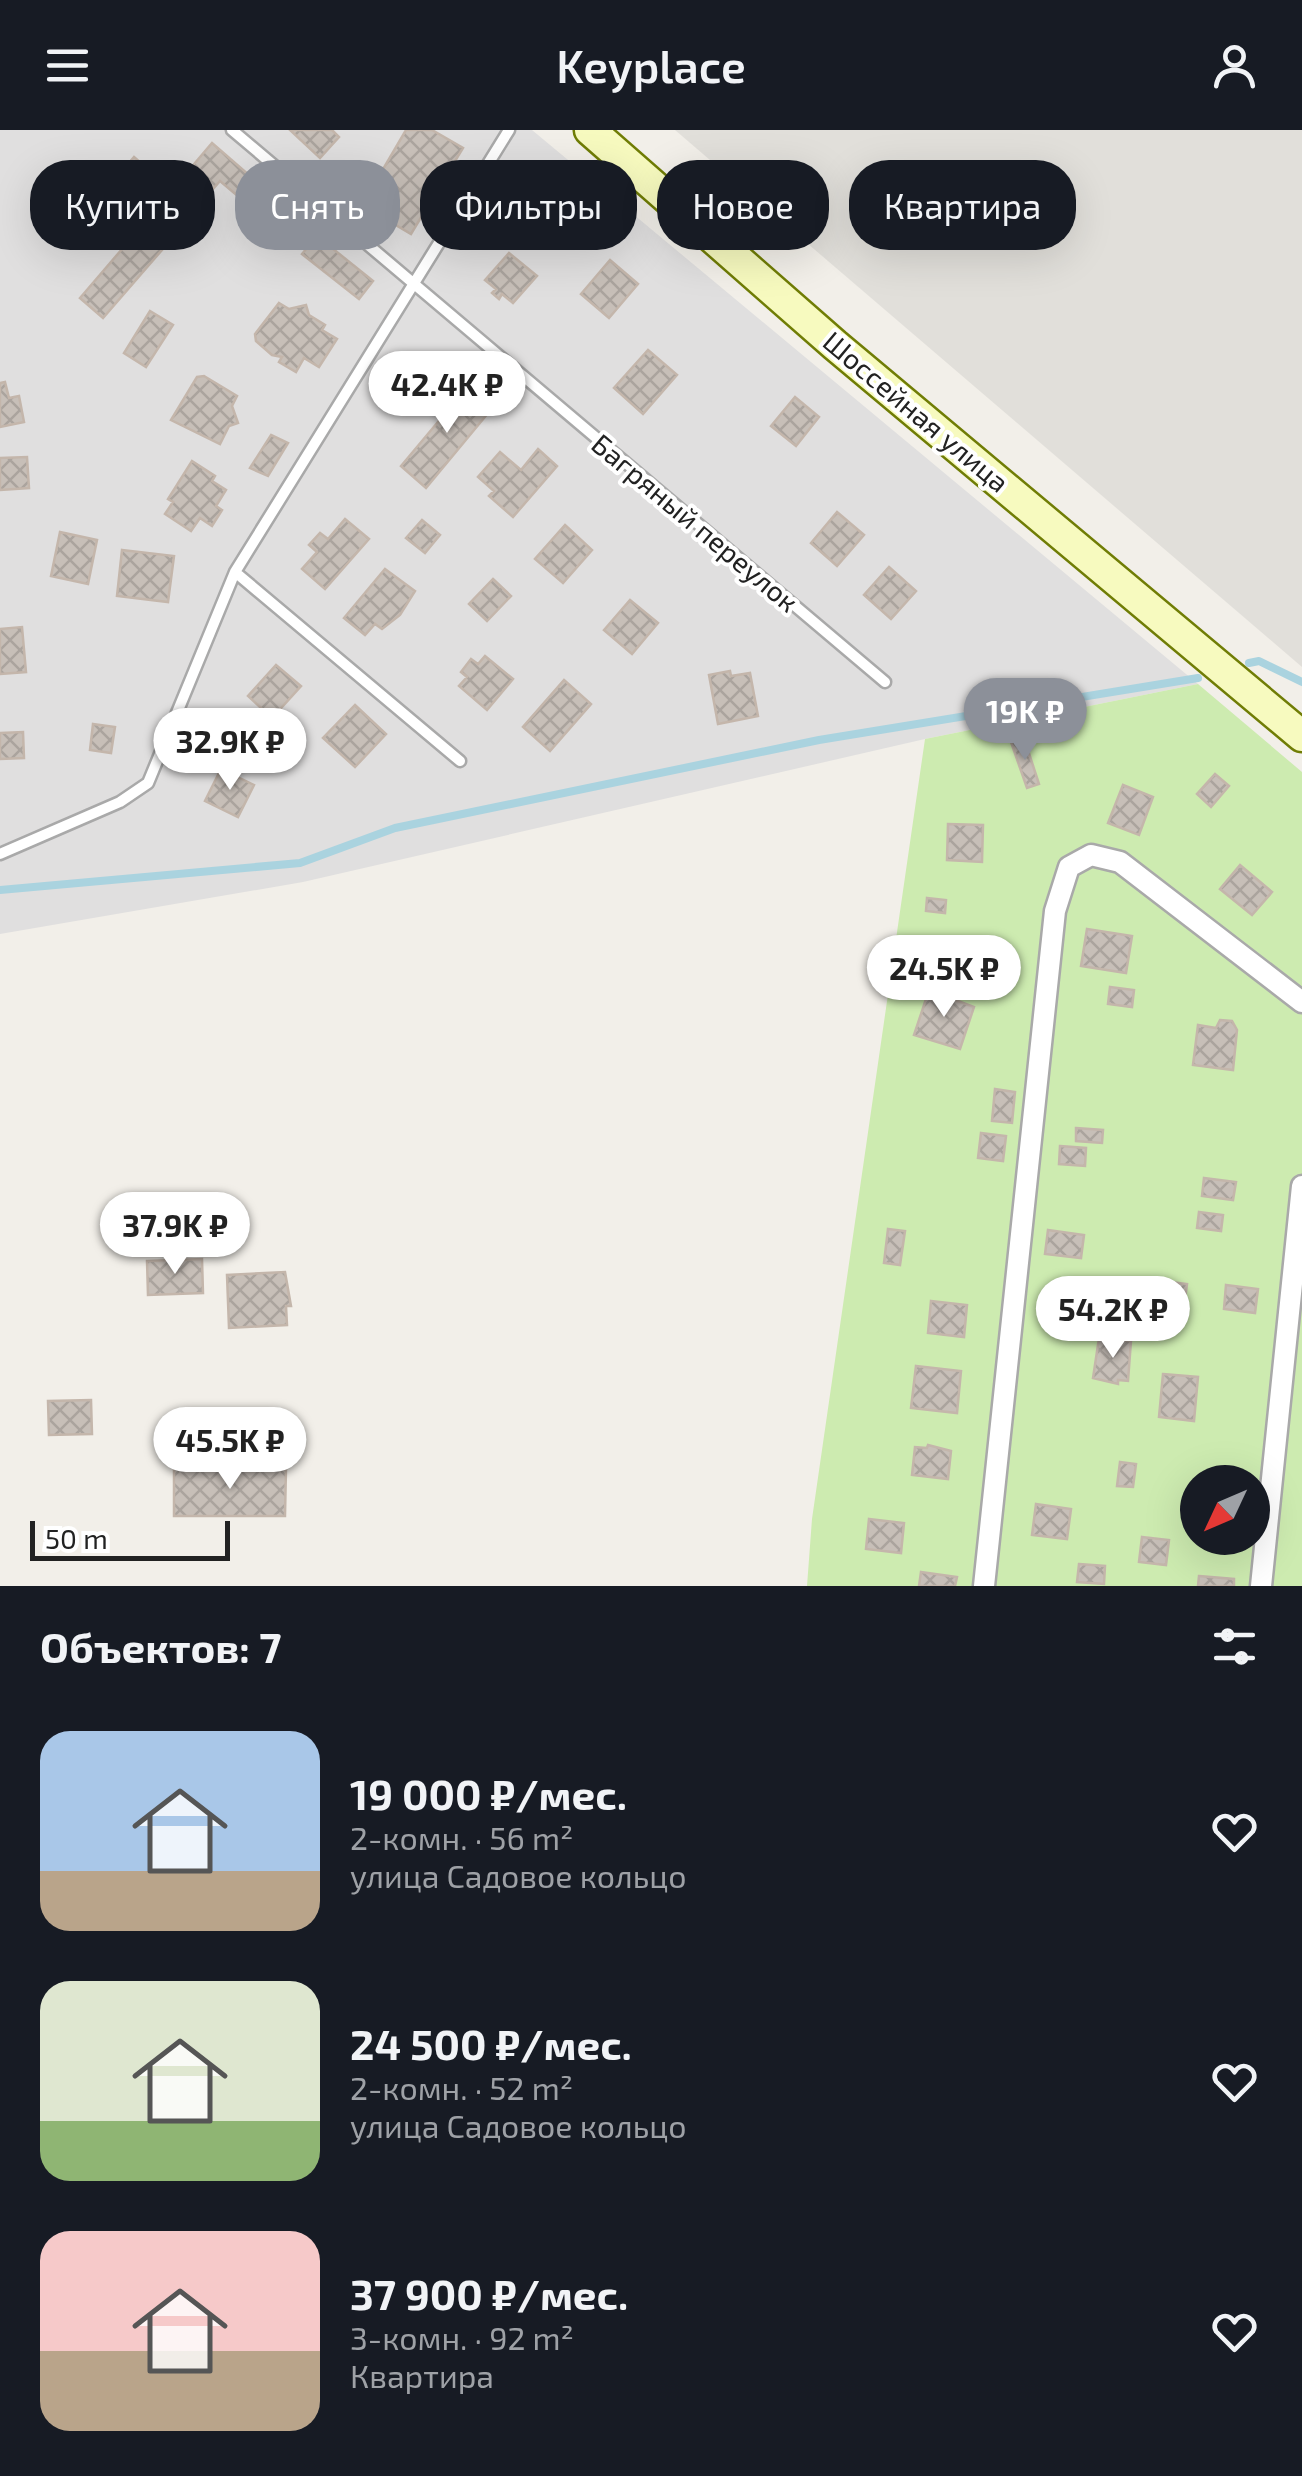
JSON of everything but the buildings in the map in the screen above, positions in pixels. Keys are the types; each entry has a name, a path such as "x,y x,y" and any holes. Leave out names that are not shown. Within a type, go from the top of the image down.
{"main road":[{"name":"Шоссейная улица","path":"590,130 835,345 1302,736"}],"street":[{"path":"984,1586 1055,911 1069,866 1090,855 1120,862 1302,1002"},
{"path":"1261,1586 1302,1186"}],"lane":[{"name":"Багряный переулок","path":"232,130 885,682"},
{"path":"0,854 120,802 148,783 235,572 509,130"},
{"path":"235,572 460,761"}],"shaded area":[{"path":"0,130 532,130 568,160 420,160 420,250 637,250 637,217 657,234 657,250 676,250 1198,684 925,739 303,882 0,934"},
{"path":"675,130 1302,130 1302,667 815,250 829,250 829,160 710,160"}],"green space":[{"path":"1198,684 1302,772 1302,1586 807,1586 812,1519 925,739"}],"waterway":[{"path":"1249,663 1259,661 1302,682"},
{"path":"0,890 300,863 395,828 819,740 1198,678"}]}
